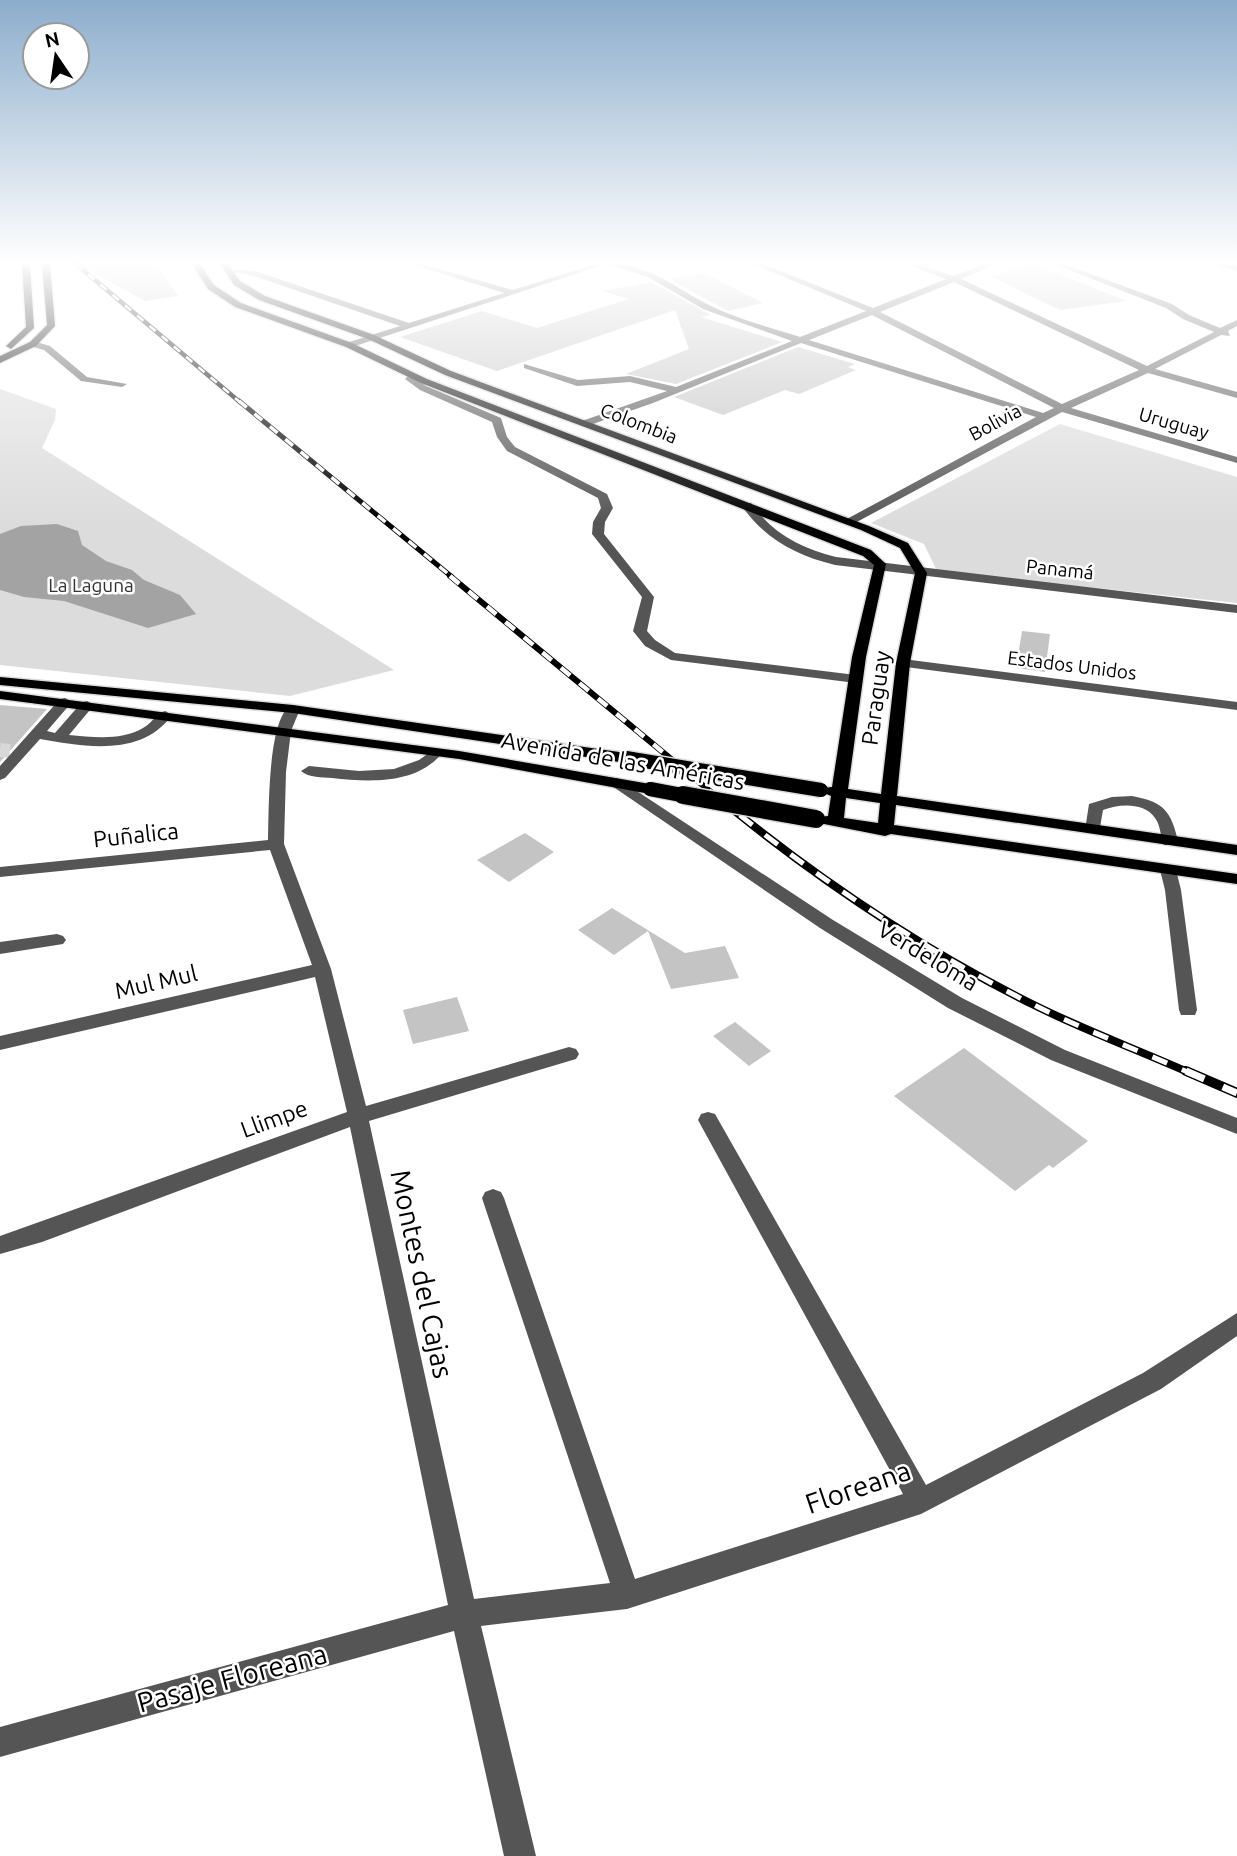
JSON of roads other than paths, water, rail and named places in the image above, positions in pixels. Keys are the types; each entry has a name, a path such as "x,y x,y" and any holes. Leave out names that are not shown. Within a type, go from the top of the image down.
{"main road":[{"path":"0,360 19,351"},
{"name":"Colombia","path":"361,351 413,376 860,548 880,564 879,568"},
{"name":"Colombia","path":"400,351 448,373 888,537 904,546 921,573"},
{"name":"Paraguay","path":"835,822 856,679 879,568"},
{"name":"Paraguay","path":"885,831 886,801 903,663 921,573"},
{"name":"Avenida de las Américas","path":"0,681 293,709 626,758 886,801 1237,850"},
{"name":"Avenida de las Américas","path":"0,695 436,752 579,775 885,831 1237,879"}],"street":[{"path":"50,351 85,379 121,384"},
{"path":"586,423 773,351"},
{"path":"836,351 1044,416"},
{"name":"Uruguay","path":"949,351 1061,408 1237,460"},
{"path":"1106,351 1147,370 1237,395"},
{"name":"Bolivia","path":"849,522 1044,416 1184,351"},
{"path":"527,366 577,383 595,384 630,379 677,390"},
{"path":"413,376 410,379 423,388 497,419 502,437 511,449 603,496 607,508 599,522 598,534 648,597 640,631 659,650 671,656 711,663 788,669 856,679"},
{"name":"Panamá","path":"747,505 753,515 785,545 835,561 1237,609"},
{"name":"Estados Unidos","path":"903,663 1237,706"},
{"path":"0,775 16,750 36,734 65,702"},
{"path":"59,737 87,705"},
{"name":"Montes del Cajas","path":"293,709 284,731 278,772 276,844 322,969 358,1116 464,1614 520,1856"},
{"path":"36,734 110,740 140,737 155,730 165,715"},
{"path":"309,771 356,776 389,774 413,769 429,760 436,752"},
{"name":"Verdeloma","path":"617,783 861,945 957,1004 1072,1061 1237,1126"},
{"path":"1093,830 1095,807 1110,801 1135,801 1153,807 1164,819 1170,841"},
{"name":"Puñalica","path":"0,872 276,844"},
{"path":"1168,870 1173,890 1188,1010"},
{"path":"0,948 57,940"},
{"name":"Mul Mul","path":"0,1043 322,969"},
{"name":"Llimpe","path":"0,1245 34,1235 358,1116 569,1054"},
{"path":"708,1120 922,1501"},
{"path":"493,1198 627,1595"},
{"name":"Floreana","path":"464,1614 627,1595 922,1501 1152,1381 1237,1323"},
{"name":"Pasaje Floreana","path":"0,1742 464,1614"}],"tunnel":[{"path":"0,750 10,751"}],"railway":[{"path":"179,351 241,403"},
{"path":"239,401 452,577"},
{"path":"450,576 717,797"},
{"path":"715,795 829,882 950,960 1053,1014 1190,1073"},
{"path":"1186,1071 1237,1093"}],"park label":[{"name":"La Laguna","path":"91,585"}]}
